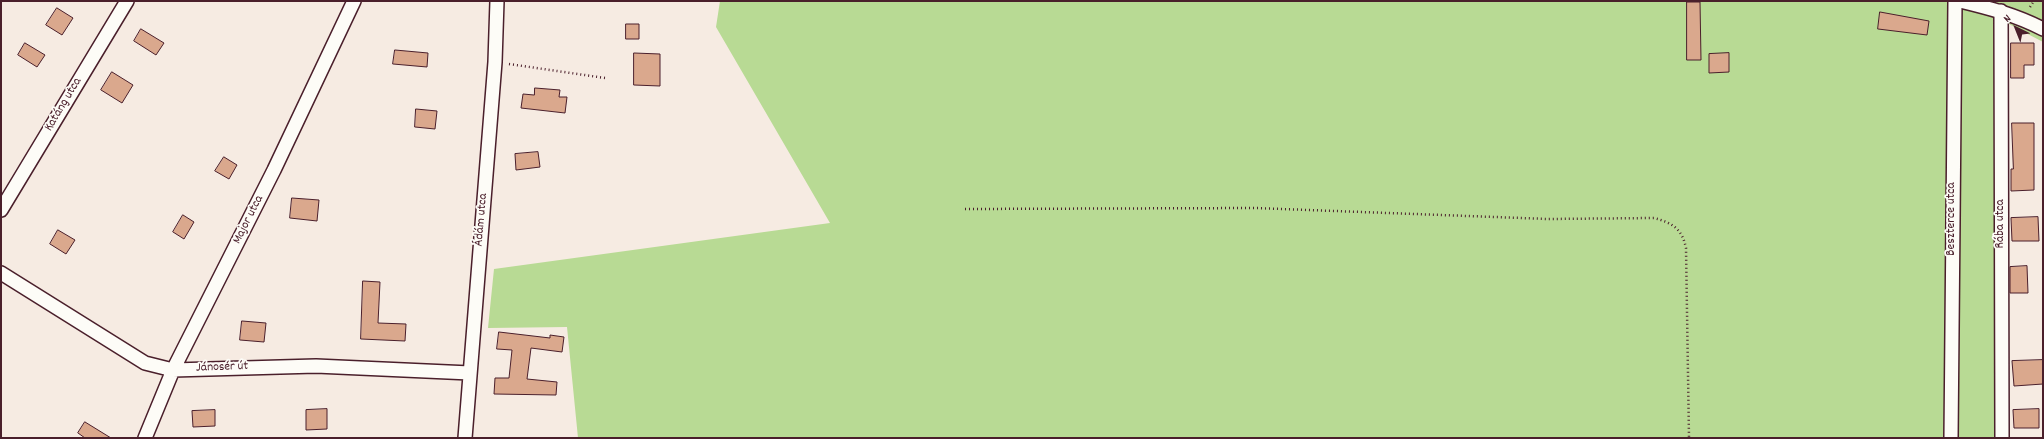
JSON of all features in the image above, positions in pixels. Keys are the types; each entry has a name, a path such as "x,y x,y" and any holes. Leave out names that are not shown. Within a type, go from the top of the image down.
{"street":[{"name":"Katáng utca","path":"1,210 127,1"},
{"name":"Major utca","path":"145,438 173,370 274,170 354,1"},
{"name":"Ádám utca","path":"465,438 495,62 497,1"},
{"name":"Beszterce utca","path":"1951,438 1955,1"},
{"path":"1960,1 2001,11 2023,19 2043,29"},
{"name":"Rába utca","path":"2001,11 2002,438"},
{"name":"Jánosér út","path":"1,273 145,363 173,370 316,366 470,373"}],"path":[{"path":"495,62 605,78"},
{"path":"965,209 1255,208 1548,219 1654,218 1667,221 1684,236 1686,248 1690,438"}],"green space":[{"path":"720,1 2043,1 2043,42 2007,23 2009,438 578,438 567,327 488,328 494,269 830,223 716,27"}],"building":[{"path":"1687,2 1700,2 1701,60 1687,60"},
{"path":"57,8 73,18 62,35 46,25"},
{"path":"1880,12 1929,21 1927,35 1878,29"},
{"path":"626,24 639,24 639,39 626,39"},
{"path":"141,29 164,43 156,55 134,41"},
{"path":"25,43 45,55 37,67 18,55"},
{"path":"2011,43 2034,43 2034,65 2024,65 2024,78 2011,78"},
{"path":"395,50 428,53 427,67 393,64"},
{"path":"634,53 660,54 660,86 634,85"},
{"path":"1729,53 1729,72 1709,73 1709,54"},
{"path":"112,72 133,85 122,103 101,90"},
{"path":"535,88 560,90 559,97 567,97 565,113 521,108 523,94 534,95"},
{"path":"416,109 437,111 435,129 415,127"},
{"path":"2012,123 2034,123 2034,190 2011,191 2011,169 2013,169"},
{"path":"538,152 540,167 516,170 515,154"},
{"path":"224,157 237,165 229,179 215,171"},
{"path":"292,198 319,200 317,221 290,218"},
{"path":"183,215 194,222 184,239 173,232"},
{"path":"2038,217 2039,241 2012,241 2011,218"},
{"path":"58,230 75,240 66,254 50,244"},
{"path":"2027,266 2028,293 2010,293 2010,267"},
{"path":"363,281 380,282 378,323 406,324 405,341 361,339"},
{"path":"242,321 266,323 264,342 240,340"},
{"path":"499,332 550,338 550,335 564,337 562,352 531,348 527,379 557,382 556,395 494,394 495,378 509,378 512,350 497,349"},
{"path":"2043,360 2043,384 2014,386 2012,361"},
{"path":"327,409 327,429 306,430 306,410"},
{"path":"2039,409 2039,428 2014,428 2013,410"},
{"path":"215,410 215,426 193,427 192,411"},
{"path":"85,422 111,438 85,438 78,433"}]}
